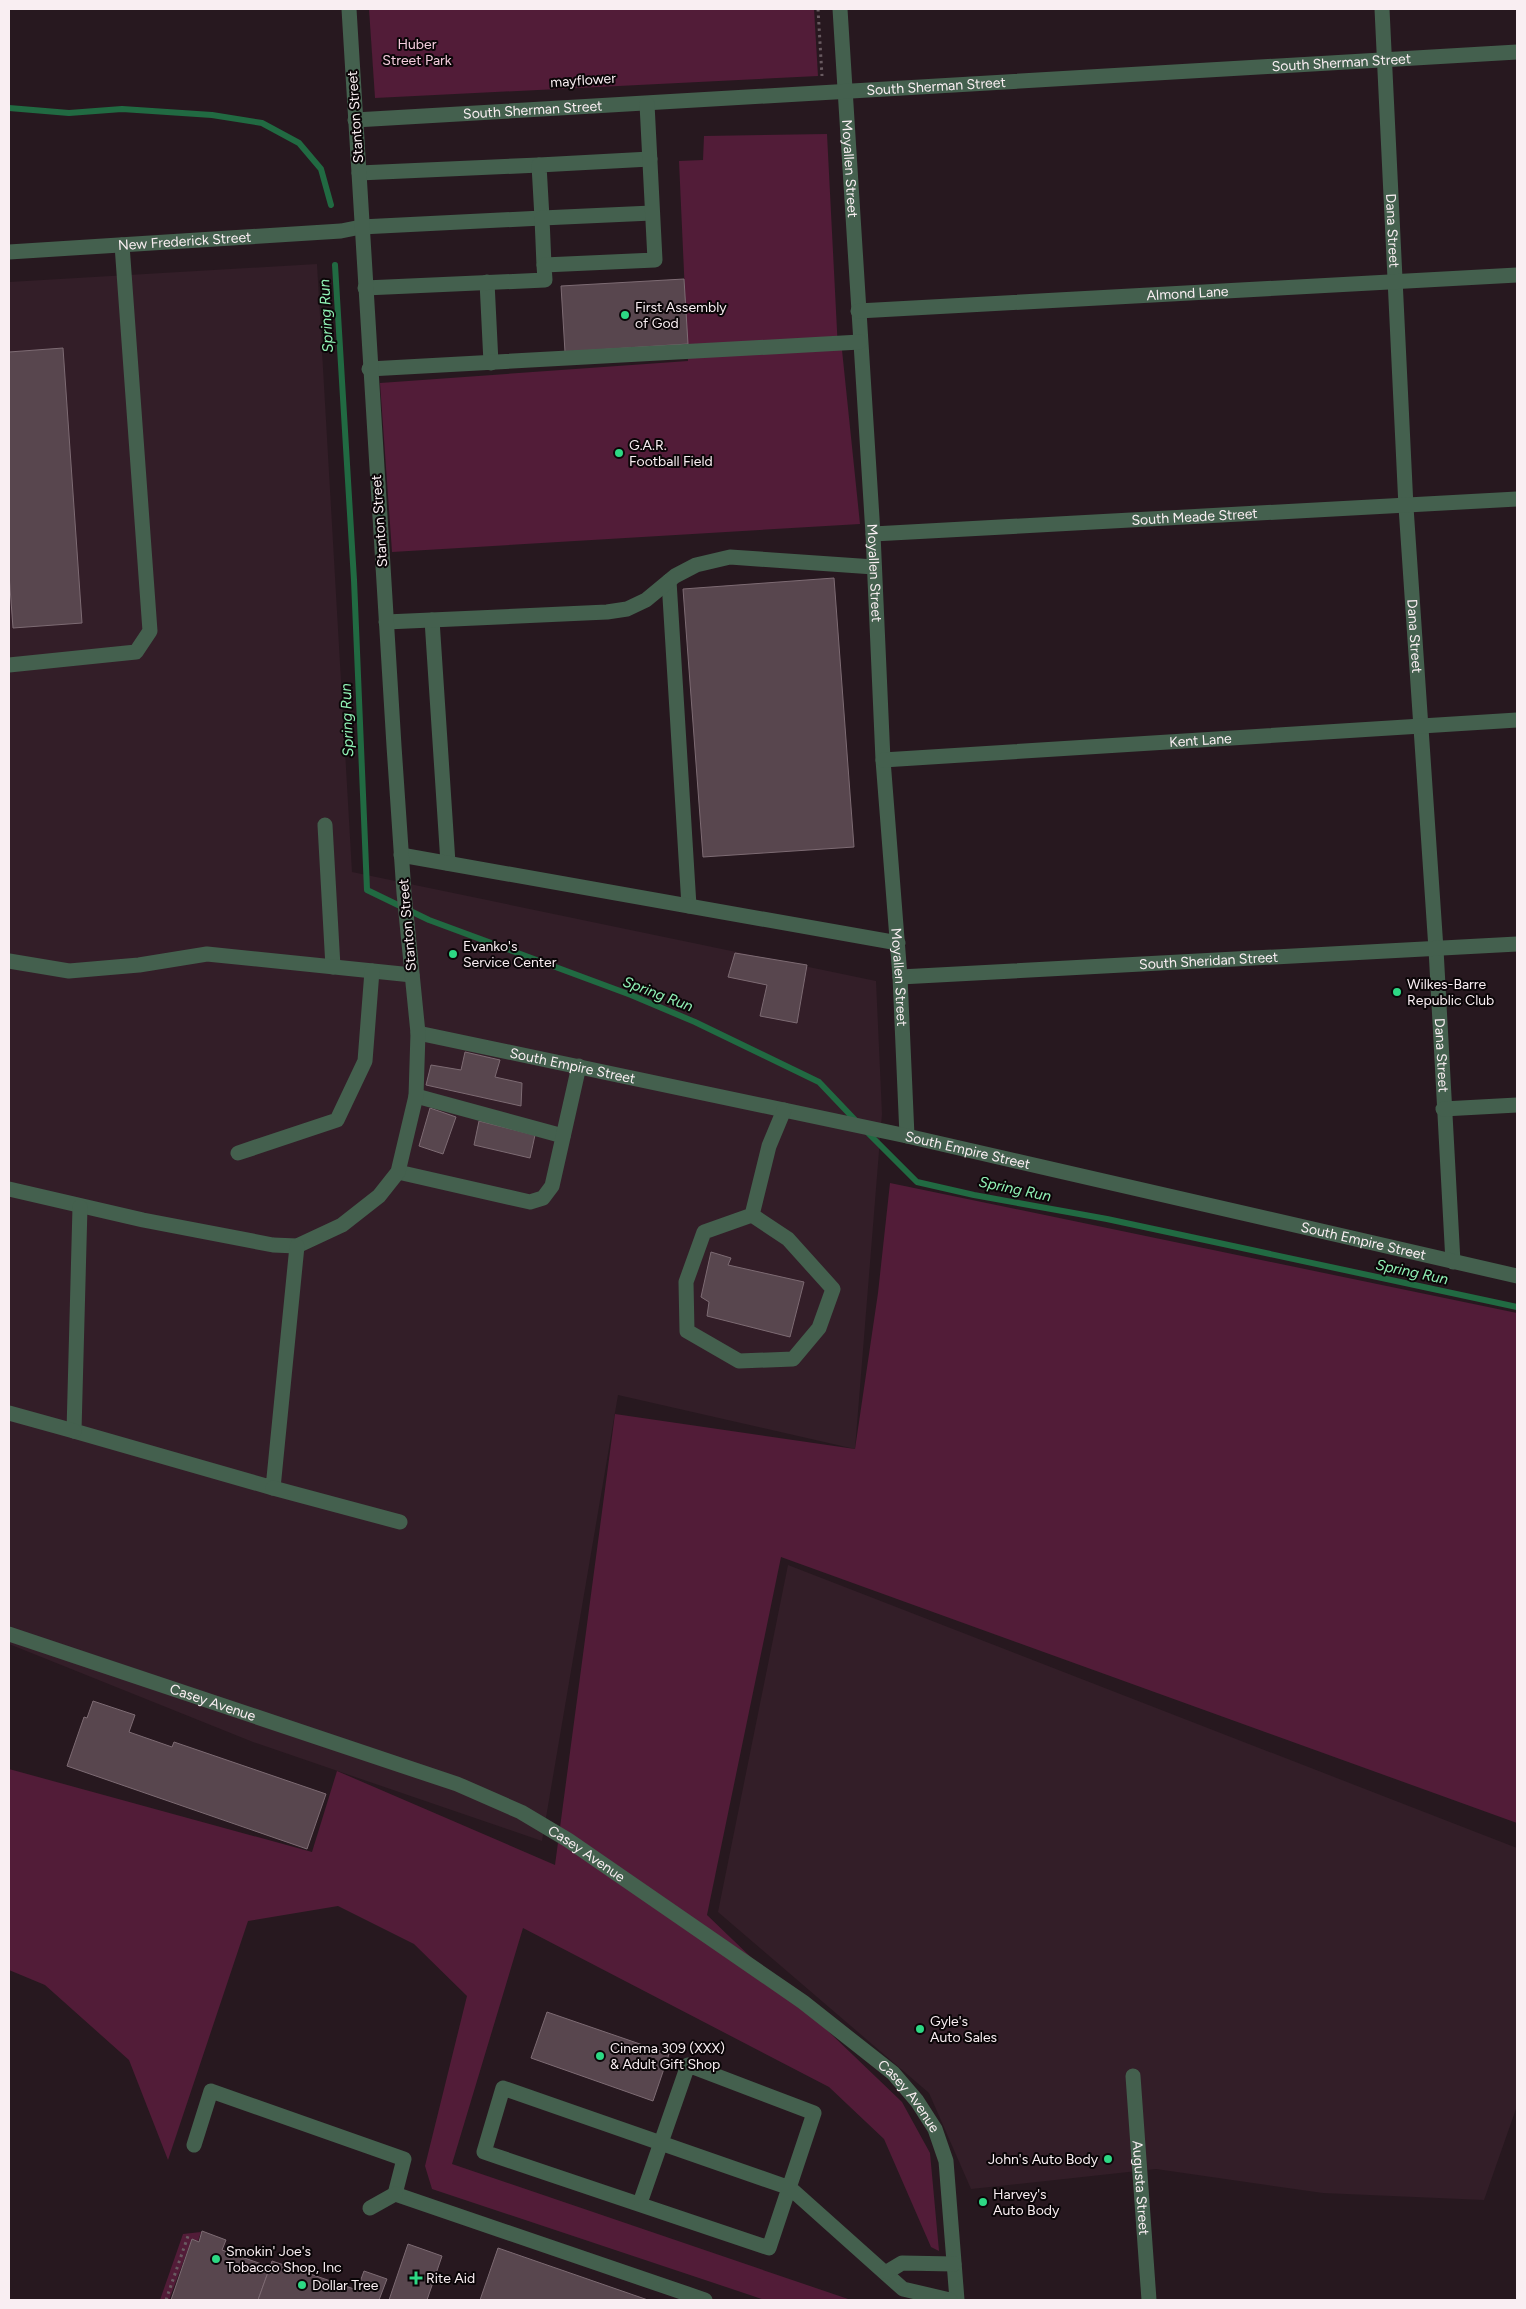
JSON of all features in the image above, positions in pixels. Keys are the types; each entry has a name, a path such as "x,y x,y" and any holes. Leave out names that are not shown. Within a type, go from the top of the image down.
{"street":[{"name":"Stanton Street","path":"348,9 369,369 401,855 418,1033 416,1096 398,1172"},
{"name":"Moyallen Street","path":"840,9 873,534 883,760 898,943 907,1136"},
{"name":"Dana Street","path":"1382,9 1386,60 1394,283 1406,507 1436,949 1453,1262"},
{"name":"South Sherman Street","path":"355,120 846,93 1517,52"},
{"path":"544,265 655,260 647,104"},
{"path":"358,173 650,159"},
{"path":"365,288 545,280 539,165"},
{"name":"New Frederick Street","path":"9,252 341,231 362,227 652,213"},
{"path":"9,665 136,652 150,631 122,244"},
{"name":"Almond Lane","path":"858,311 1517,275"},
{"path":"487,282 491,363"},
{"path":"369,369 860,342"},
{"name":"South Meade Street","path":"873,534 1517,500"},
{"path":"386,622 607,612 627,609 646,600 669,581 696,565 730,557 874,567"},
{"path":"669,581 689,906"},
{"path":"432,620 448,864"},
{"name":"Kent Lane","path":"883,760 1517,720"},
{"path":"325,825 333,967"},
{"path":"401,855 898,943"},
{"name":"South Sheridan Street","path":"900,977 1517,944"},
{"path":"9,961 69,971 139,965 207,954 412,976"},
{"path":"238,1153 338,1120 366,1060 372,971"},
{"name":"South Empire Street","path":"418,1033 907,1136 1517,1276"},
{"path":"9,1190 80,1207 272,1245 297,1246 342,1225 379,1196 398,1172 530,1202 544,1198 552,1186 579,1066"},
{"path":"416,1096 563,1136"},
{"path":"1444,1109 1517,1105"},
{"path":"752,1214 769,1146 784,1110"},
{"path":"74,1431 80,1207"},
{"path":"752,1214 788,1239 833,1289 820,1328 793,1359 739,1361 687,1331 686,1282 704,1232 752,1214"},
{"path":"274,1488 297,1246"},
{"path":"9,1413 400,1522"},
{"name":"Casey Avenue","path":"9,1634 457,1784 521,1812 568,1840 803,2002 893,2073 917,2100 935,2129 946,2161 957,2300"},
{"path":"640,2203 661,2145 688,2065 814,2113 790,2188 769,2248 484,2152 503,2088 661,2145 790,2188 903,2289 950,2300"},
{"name":"Augusta Street","path":"1133,2076 1149,2300"},
{"path":"194,2145 211,2091 404,2159 395,2194 370,2208"},
{"path":"395,2194 705,2300"},
{"path":"886,2272 902,2263 954,2264"}],"path":[{"path":"818,9 823,76 818,76"},
{"path":"166,2300 188,2236"}],"shaded area":[{"path":"317,264 352,872 876,981 882,1114 855,1449 618,1395 542,1841 253,1742 9,1644 9,282"},
{"path":"788,1565 1517,1848 1517,2106 1484,2200 1323,2193 1156,2169 971,2189 929,2093 718,1912"}],"green space":[{"name":"Huber Street Park","path":"369,9 814,9 818,76 375,98"},
{"name":"G.A.R. Football Field","path":"827,134 838,350 842,350 860,524 392,552 380,383 688,361 679,161 703,160 704,136"},
{"path":"890,1183 1517,1313 1517,1823 781,1557 707,1915 902,2102 930,2153 939,2251 931,2247 884,2139 829,2087 523,1928 452,2164 851,2300 765,2300 432,2189 425,2166 467,1996 414,1944 338,1906 248,1921 168,2160 129,2060 45,1985 9,1970 9,1769 312,1852 337,1771 555,1865 615,1414 855,1449 878,1293"},
{"path":"201,2232 198,2241 192,2239 169,2300 160,2300 183,2234"}],"building":[{"name":"First Assembly of God","path":"684,279 688,344 565,352 561,286"},
{"path":"63,348 82,623 13,628 9,574 9,352"},
{"path":"834,578 854,847 703,857 683,589"},
{"path":"735,953 807,965 797,1023 760,1016 767,985 728,977"},
{"path":"465,1052 500,1060 495,1077 522,1083 521,1106 426,1085 431,1065 461,1070"},
{"path":"430,1108 456,1117 443,1154 419,1146"},
{"path":"479,1121 535,1135 530,1158 474,1145"},
{"path":"711,1252 731,1258 728,1265 804,1282 790,1337 707,1316 709,1302 701,1297"},
{"path":"93,1701 135,1715 129,1732 172,1747 174,1742 326,1794 307,1849 67,1766 84,1717 87,1718"},
{"name":"Cinema 309 (XXX) & Adult Gift Shop","path":"547,2012 669,2054 653,2101 531,2058"},
{"name":"Smokin' Joe's Tobacco Shop, Inc","path":"202,2231 226,2240 222,2250 270,2267 258,2300 171,2300 192,2239 199,2242"},
{"name":"Rite Aid","path":"408,2244 442,2256 427,2300 389,2300"},
{"path":"498,2248 648,2300 480,2300"},
{"name":"Dollar Tree","path":"272,2261 357,2290 364,2271 387,2279 379,2300 258,2300"}],"waterway":[{"name":"Spring Run","path":"9,108 69,113 122,109 212,115 262,123 299,143 321,169 331,205"},
{"name":"Spring Run","path":"335,265 354,580 367,890 429,920 631,995 695,1022 819,1082 858,1123"},
{"name":"Spring Run","path":"865,1130 917,1182 974,1195 1107,1219 1517,1307"}],"place":[{"name":"First Assembly of God","path":"625,315"},
{"name":"G.A.R. Football Field","path":"619,453"},
{"name":"Evanko's Service Center","path":"453,954"},
{"name":"Wilkes-Barre Republic Club","path":"1397,992"},
{"name":"Gyle's Auto Sales","path":"920,2029"},
{"name":"Cinema 309 (XXX) & Adult Gift Shop","path":"600,2056"},
{"name":"John's Auto Body","path":"1108,2159"},
{"name":"Harvey's Auto Body","path":"983,2202"},
{"name":"Smokin' Joe's Tobacco Shop, Inc","path":"216,2259"},
{"name":"Rite Aid","path":"416,2278"},
{"name":"Dollar Tree","path":"302,2285"}]}
